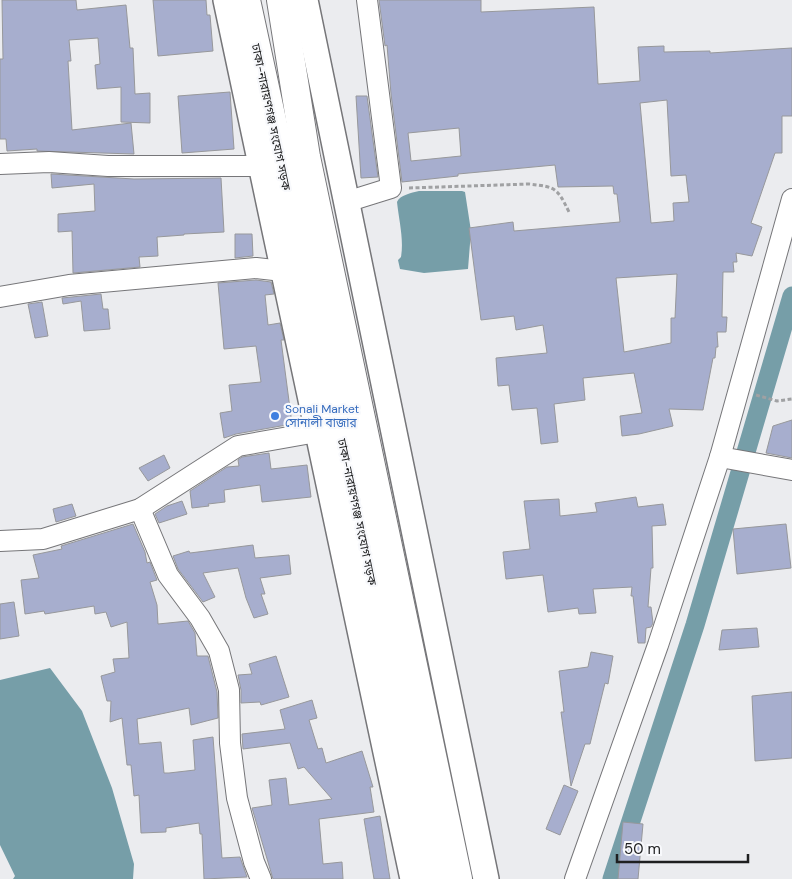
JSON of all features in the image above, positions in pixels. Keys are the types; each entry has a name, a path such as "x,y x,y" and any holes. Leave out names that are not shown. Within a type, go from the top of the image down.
{"main road":[{"name":"ঢাকা-নারায়ণগঞ্জ সংযোগ সড়ক","path":"246,0 361,531 416,851 431,879"},
{"name":"ঢাকা-নারায়ণগঞ্জ সংযোগ সড়ক","path":"281,0 306,157 458,879"}],"street":[{"path":"226,0 317,432 416,851 413,879"},
{"path":"304,0 486,879"},
{"path":"346,202 390,188 367,0"},
{"path":"0,164 49,162 108,166 260,166"},
{"path":"574,879 658,645 721,458 792,199"},
{"path":"0,297 69,285 256,268 283,272"},
{"path":"0,541 42,538 140,509 238,446 317,432"},
{"path":"721,458 786,469"},
{"path":"140,509 168,575 200,618 220,651 229,690 230,743 237,798 254,862 261,879"}],"path":[{"path":"390,188 528,184 548,186 558,190 569,212"},
{"path":"750,393 777,402 792,398"}],"water":[{"path":"419,191 465,192 471,231 468,269 424,273 400,269 398,260 401,257 402,243 397,202 403,196"},
{"path":"50,668 82,711 112,788 134,864 133,879 13,879 15,876 0,845 0,680"}],"building":[{"path":"2,0 76,0 77,10 126,5 130,48 133,48 135,94 150,93 150,123 121,122 121,87 97,89 95,65 100,64 98,38 69,40 71,61 68,61 72,130 131,123 134,154 37,151 37,149 7,151 6,139 0,139 0,59 3,59"},
{"path":"153,0 206,0 207,15 210,15 213,51 158,56"},
{"path":"379,0 481,0 481,12 594,7 598,84 640,81 638,47 664,46 664,52 710,51 710,53 792,48 792,116 782,116 782,153 775,153 751,223 762,227 752,256 736,253 737,262 733,262 734,272 723,272 722,317 727,317 726,332 717,332 718,347 716,347 715,358 713,358 703,410 669,409 673,426 622,436 620,416 642,413 634,373 583,378 585,400 554,404 558,442 541,444 537,408 512,410 509,385 498,386 496,358 547,353 543,325 516,330 514,316 481,320 469,228 513,222 514,231 620,222 617,194 614,194 613,186 558,187 555,165 458,174 458,176 402,182 387,45 385,46","holes":["667,100 671,176 686,175 689,202 673,203 674,221 651,223 640,103","459,128 461,156 411,161 408,133","677,274 675,318 671,318 671,343 624,352 616,278"]},
{"path":"230,92 234,149 182,153 178,96"},
{"path":"356,96 367,96 378,177 361,178"},
{"path":"51,174 134,179 221,178 224,232 157,237 158,256 139,257 140,267 73,273 72,231 58,232 58,214 95,211 94,184 52,188"},
{"path":"235,234 252,234 253,256 235,258"},
{"path":"256,280 271,282 274,294 265,295 268,325 280,323 284,340 281,340 292,424 224,438 220,413 232,411 229,385 261,382 256,346 224,349 218,283"},
{"path":"101,294 103,309 108,309 110,329 84,331 81,301 63,304 62,298"},
{"path":"42,302 48,336 35,338 28,304"},
{"path":"792,420 792,458 766,453 773,426"},
{"path":"269,453 271,469 307,465 311,497 262,502 260,485 224,490 225,502 192,508 190,491 227,467 239,466 238,460 242,457"},
{"path":"164,455 170,468 148,481 139,468"},
{"path":"636,497 638,507 663,504 666,525 652,526 653,568 651,568 648,607 651,607 653,623 651,627 646,628 645,643 638,643 633,596 631,596 632,587 593,589 596,613 579,614 578,608 548,612 543,575 506,579 503,552 530,549 524,501 559,499 560,516 597,512 595,503"},
{"path":"182,501 187,514 159,523 155,514 167,506"},
{"path":"72,504 76,516 56,522 53,509"},
{"path":"133,524 145,552 147,563 150,562 157,580 150,582 157,605 158,624 188,621 195,633 197,656 208,656 217,692 218,718 191,725 189,708 137,719 139,744 161,742 164,773 169,773 195,770 193,740 213,737 222,858 240,857 247,877 204,879 202,834 200,834 199,823 166,828 166,832 141,833 139,795 134,796 131,765 127,765 122,718 110,722 111,701 107,701 101,676 115,672 113,659 129,658 127,622 111,627 106,612 95,614 94,606 45,614 44,611 25,614 21,580 39,578 33,555 62,549 61,546"},
{"path":"786,524 791,568 737,574 733,529"},
{"path":"253,545 255,558 289,555 291,574 260,578 265,594 261,594 268,614 254,618 246,598 238,568 203,573 215,597 203,602 178,569 173,556 189,551 190,553"},
{"path":"14,602 19,636 0,639 0,604"},
{"path":"757,628 759,647 719,650 722,630"},
{"path":"591,652 613,656 608,684 605,683 590,744 585,744 571,786 561,712 564,712 559,671 588,667"},
{"path":"276,656 289,697 261,705 260,702 241,703 238,675 252,674 249,664"},
{"path":"792,692 792,758 755,761 752,696"},
{"path":"312,700 317,718 309,720 318,749 322,748 326,763 362,751 373,787 370,787 374,812 319,819 323,864 342,862 343,879 273,879 252,808 272,805 269,780 286,778 289,805 332,799 304,767 298,769 290,743 243,749 242,734 285,729 280,710"},
{"path":"564,785 578,791 560,835 546,829"},
{"path":"380,816 390,879 374,879 364,819"},
{"path":"623,822 643,824 638,879 618,879"}],"waterway":[{"path":"612,879 695,625 792,296"}],"place":[{"name":"Sonali Market সোনালী বাজার","path":"275,416"}]}
